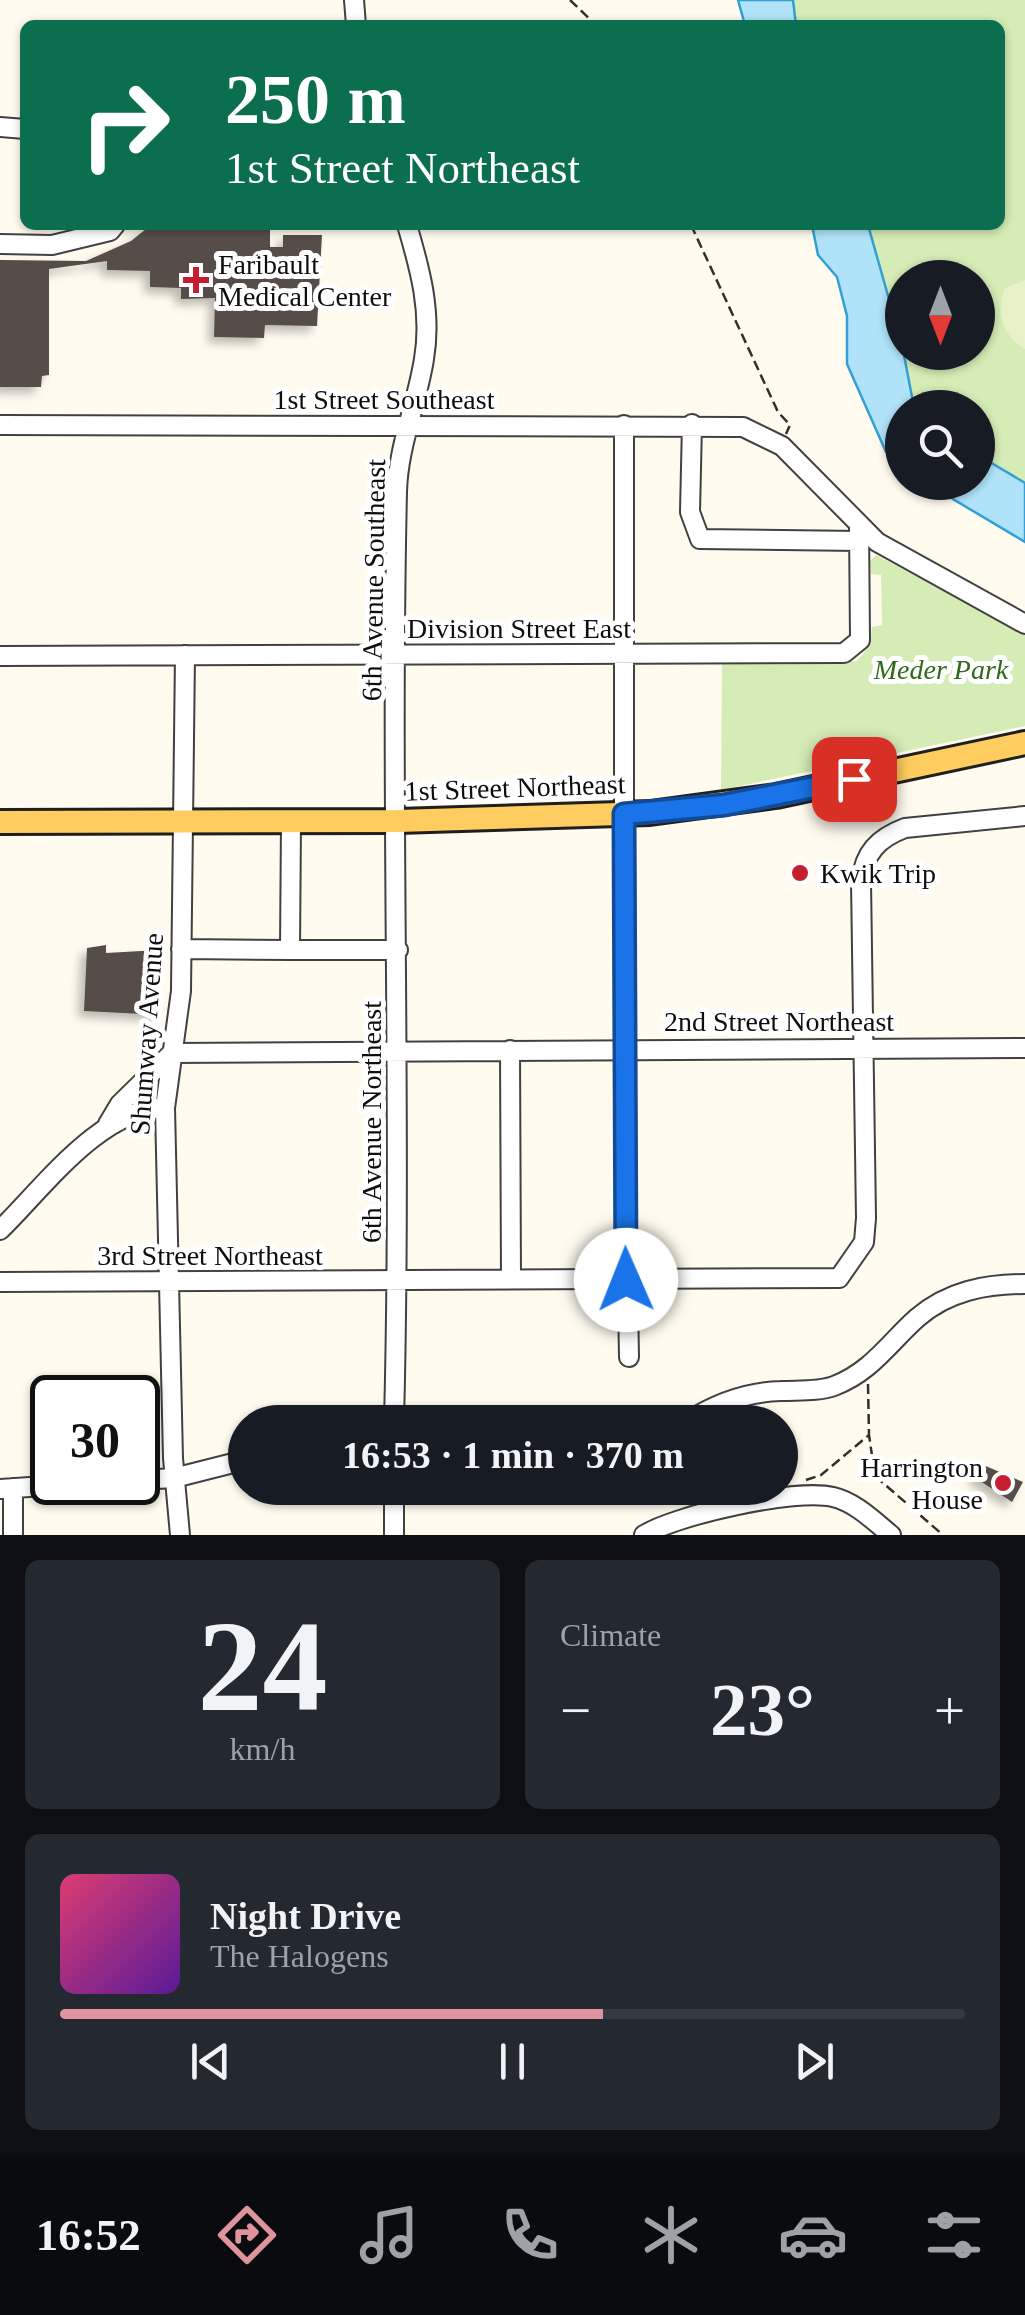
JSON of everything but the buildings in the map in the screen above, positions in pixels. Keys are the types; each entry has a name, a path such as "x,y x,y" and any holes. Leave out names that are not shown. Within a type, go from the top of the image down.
{"main road":[{"name":"1st Street Northeast","path":"0,822 398,821 624,814 754,800 1025,743"}],"street":[{"path":"0,244 52,244 111,230"},
{"name":"6th Avenue Southeast","path":"398,821 397,487 424,360 427,318 424,283 408,230"},
{"path":"692,424 690,512 700,539 859,532"},
{"name":"1st Street Southeast","path":"0,425 692,424 743,427 774,441"},
{"path":"624,425 624,1049 629,1357"},
{"path":"774,441 859,532 1025,624"},
{"name":"Division Street East","path":"0,656 844,653 860,640 859,532"},
{"name":"Shumway Avenue","path":"180,1535 166,1282 165,1108 179,1027 185,656"},
{"path":"866,1048 861,882 867,856 889,834 905,828 1025,816"},
{"name":"6th Avenue Northeast","path":"394,1405 398,821"},
{"path":"290,950 291,822"},
{"path":"181,949 398,950"},
{"name":"3rd Street Northeast","path":"0,1282 840,1278 864,1242 866,1048"},
{"name":"2nd Street Northeast","path":"172,1053 1025,1048"},
{"path":"510,1050 512,1279"},
{"path":"0,1230 108,1124 120,1104 172,1053"},
{"path":"108,1124 145,1108 165,1108"},
{"path":"716,1405 742,1397 830,1388 876,1361 918,1318 940,1303 969,1288 1025,1284"},
{"path":"160,1479 228,1464"},
{"path":"6,1488 14,1535"},
{"path":"644,1535 676,1522 816,1494 839,1498 891,1535"},
{"path":"394,1505 394,1535"}],"path":[{"path":"570,0 591,20"},
{"path":"693,230 778,412 790,424 774,441"},
{"path":"868,1382 875,1476 943,1535"},
{"path":"804,1481 821,1475 869,1434"}],"green space":[{"path":"793,0 1025,0 1025,483 995,465 995,390 911,390 907,370 995,370 995,260 885,260 885,286 869,230 1005,230 1005,20 795,20"},
{"path":"1025,280 1025,349 1006,330 1001,306 1005,288"},
{"name":"Meder Park","path":"876,555 1025,634 1025,726 721,790 722,664 857,661 870,645 872,627 882,625 881,575 871,574 870,561"}],"water":[{"path":"738,0 793,0 795,20 744,20"},
{"path":"813,230 869,230 885,285 885,370 907,370 911,390 885,390 885,450 847,364 847,316 837,277 818,255"},
{"path":"995,465 1025,483 1025,542 955,500 995,500"}],"place":[{"name":"Faribault Medical Center","path":"196,280"},
{"name":"Kwik Trip","path":"800,873"},
{"name":"Harrington House","path":"1003,1483"}],"route":[{"path":"626,1280 624,814 724,805 854,779"}]}
